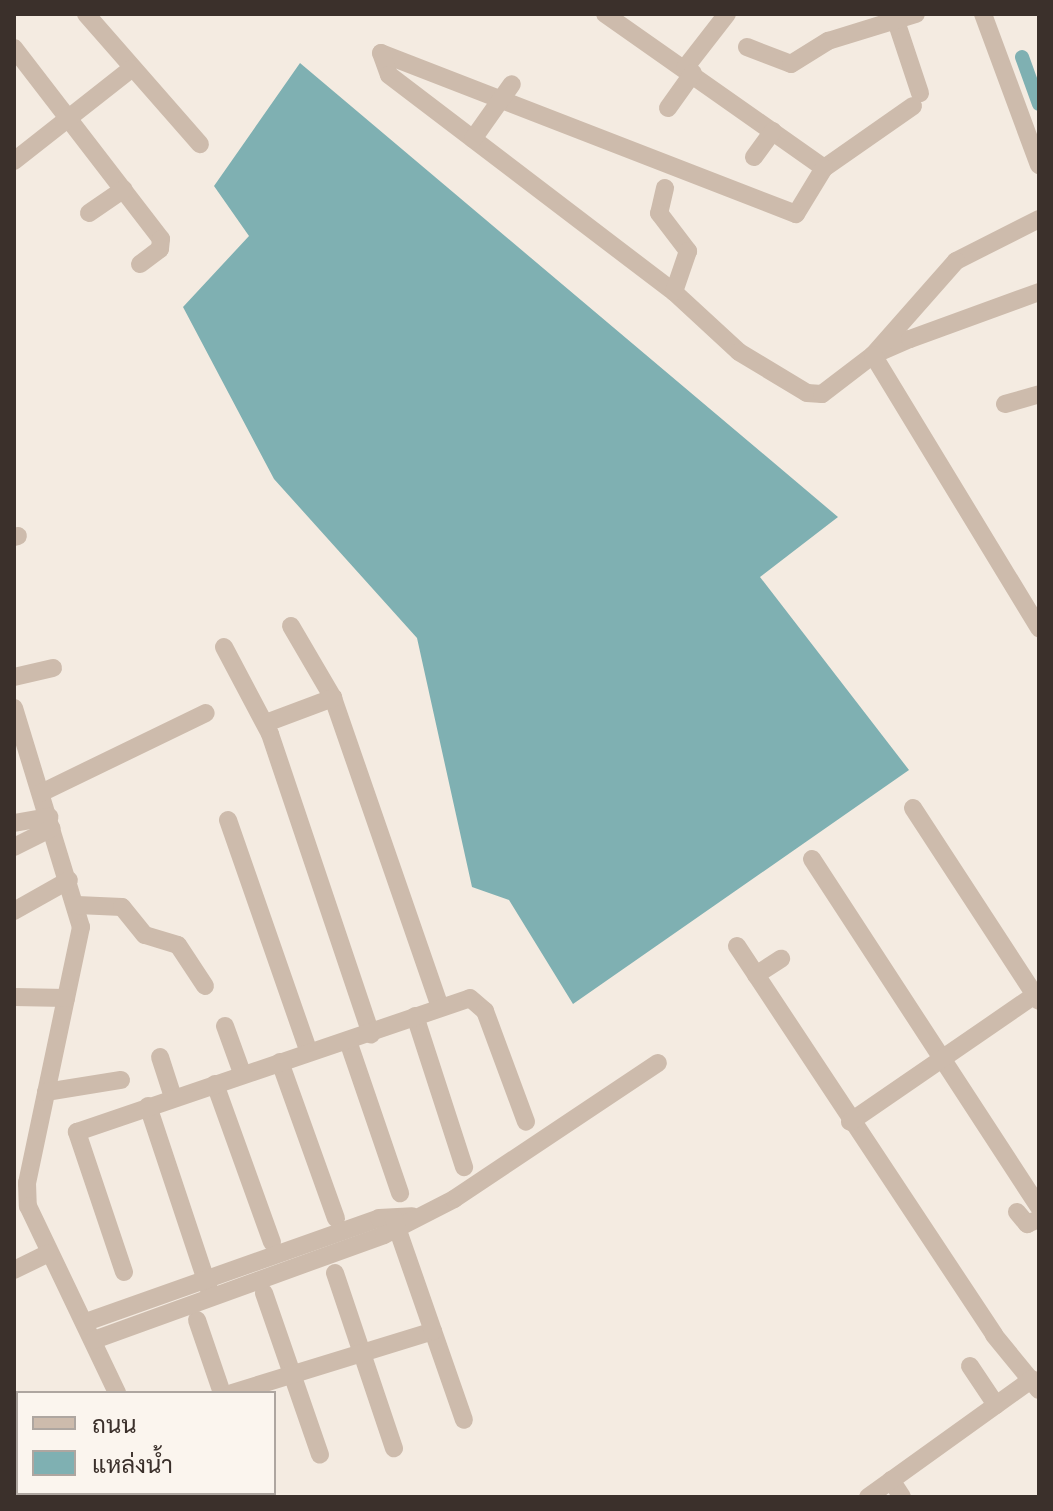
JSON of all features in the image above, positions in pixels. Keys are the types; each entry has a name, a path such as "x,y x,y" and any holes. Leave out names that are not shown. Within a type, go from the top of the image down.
{"street":[{"path":"86,14 131,69 200,144"},
{"path":"605,14 824,168"},
{"path":"668,108 727,14"},
{"path":"747,47 791,64 828,41 916,14"},
{"path":"987,15 1039,165"},
{"path":"896,21 917,100 824,168 796,214 507,92 381,53 389,75 674,292 739,352 815,395 873,355 1039,292"},
{"path":"14,48 72,117 162,244 140,264"},
{"path":"14,161 131,69"},
{"path":"473,139 507,92"},
{"path":"754,157 773,131"},
{"path":"665,188 659,213 688,251 674,292"},
{"path":"89,213 124,189"},
{"path":"873,355 956,261 1039,219"},
{"path":"873,355 1039,628"},
{"path":"1005,404 1039,394"},
{"path":"291,626 333,698 440,1007"},
{"path":"224,647 266,723 371,1034"},
{"path":"14,677 53,668"},
{"path":"266,723 333,698"},
{"path":"14,708 77,905 81,927 27,1183 49,1253 86,1322 116,1391"},
{"path":"41,793 206,713"},
{"path":"850,1122 941,1057 1037,998 913,808"},
{"path":"228,820 309,1052"},
{"path":"14,823 51,822"},
{"path":"14,847 51,822"},
{"path":"812,859 1039,1207"},
{"path":"14,911 69,880"},
{"path":"77,905 122,907 145,935 178,945 205,986"},
{"path":"737,946 850,1122 994,1335 1035,1385 996,1405 868,1497"},
{"path":"756,975 781,959"},
{"path":"14,997 66,998"},
{"path":"124,1272 77,1132 242,1073 371,1034 440,1007 479,1001 526,1122"},
{"path":"415,1016 464,1167"},
{"path":"225,1026 242,1073"},
{"path":"348,1041 400,1193"},
{"path":"160,1057 173,1097"},
{"path":"280,1062 336,1218"},
{"path":"94,1340 144,1322 209,1290 454,1199 658,1063"},
{"path":"46,1092 121,1080"},
{"path":"215,1084 272,1242"},
{"path":"148,1106 209,1290"},
{"path":"1017,1212 1027,1224 1039,1219"},
{"path":"395,1222 464,1420"},
{"path":"14,1270 49,1253"},
{"path":"335,1273 394,1448"},
{"path":"86,1322 139,1304 209,1290"},
{"path":"264,1293 320,1455"},
{"path":"139,1304 144,1322"},
{"path":"197,1320 221,1391"},
{"path":"238,1391 433,1331"},
{"path":"970,1366 996,1405"},
{"path":"891,1480 902,1497"}],"water":[{"path":"300,63 838,517 760,577 909,770 573,1004 509,900 472,887 417,638 274,479 183,307 249,236 214,186"}],"waterway":[{"path":"1022,57 1039,104"}]}
